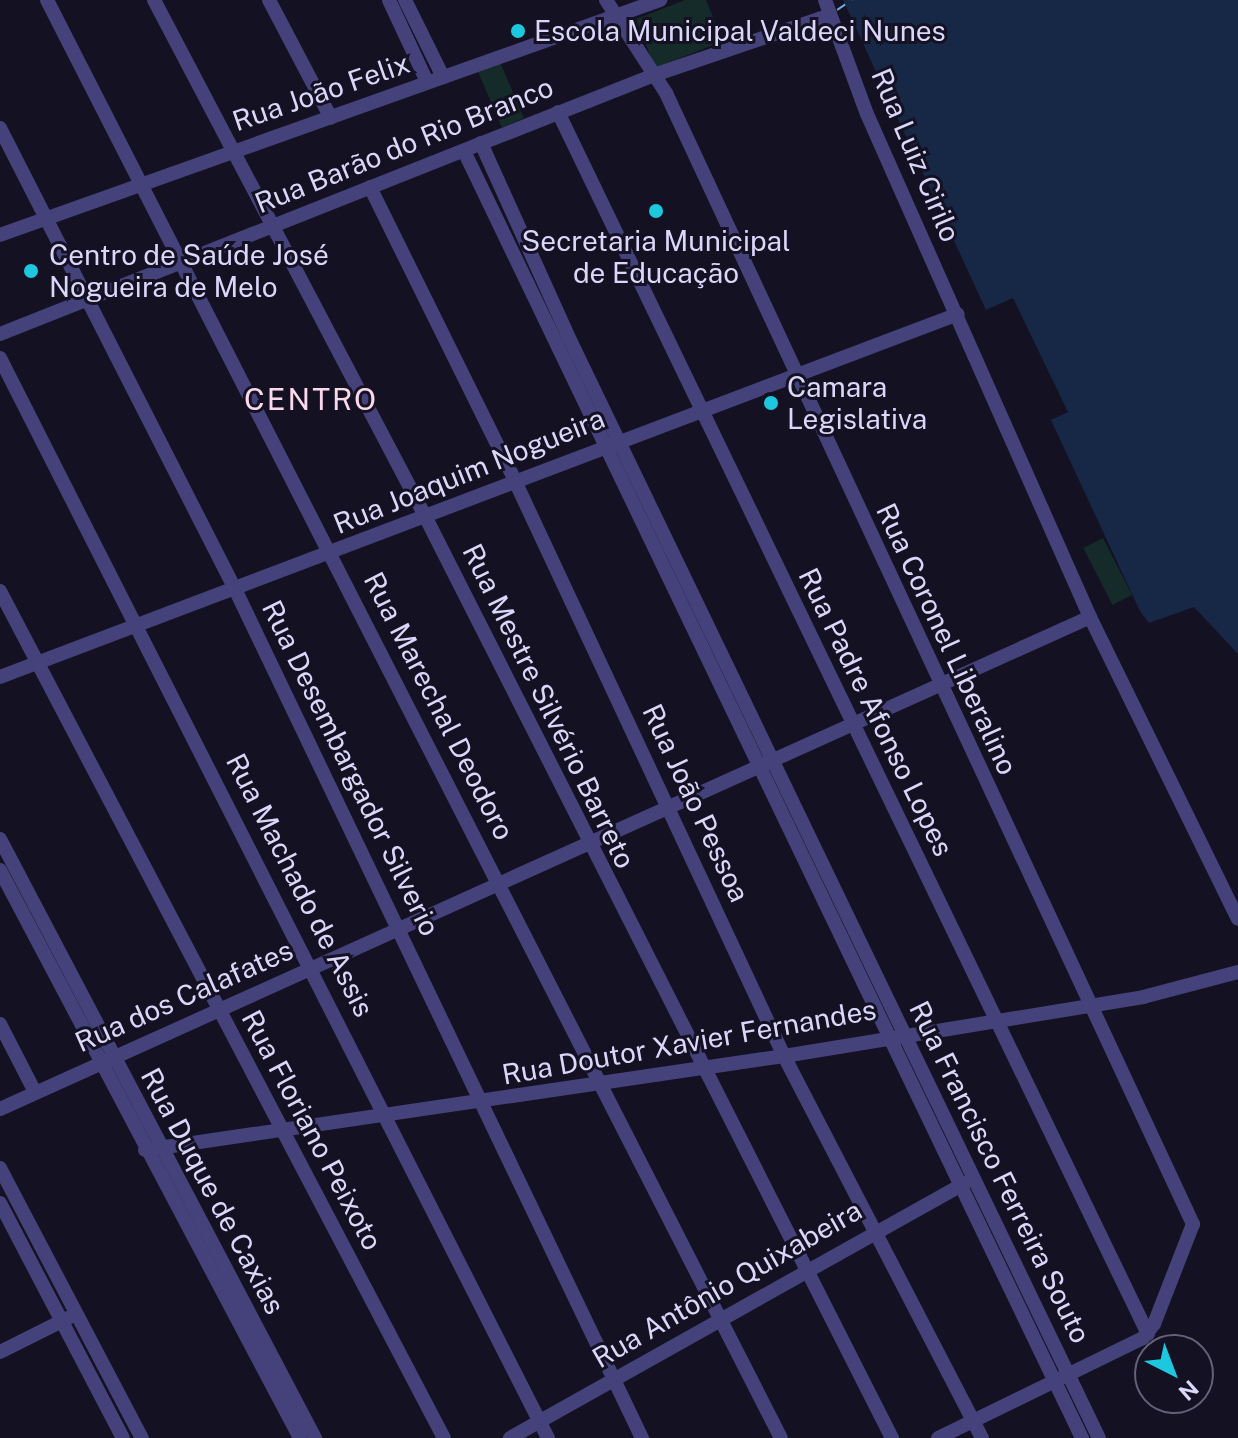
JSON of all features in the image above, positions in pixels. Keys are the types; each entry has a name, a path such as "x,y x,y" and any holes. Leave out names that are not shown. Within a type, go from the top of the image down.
{"street":[{"name":"Rua Marechal Deodoro","path":"47,0 781,1438"},
{"name":"Rua Mestre Silvério Barreto","path":"154,0 425,516 701,1068 892,1438"},
{"path":"269,0 331,118"},
{"path":"389,0 427,82"},
{"path":"405,0 443,77"},
{"name":"Rua Coronel Liberalino","path":"606,0 654,75 1088,1006 1193,1224 1148,1334"},
{"name":"Rua João Felix","path":"0,235 660,0"},
{"name":"Rua Luiz Cirilo","path":"825,0 867,114 1090,617 1238,919"},
{"name":"Rua Barão do Rio Branco","path":"0,334 654,75 830,15"},
{"name":"Rua Padre Afonso Lopes","path":"558,112 1148,1334"},
{"name":"Rua Desembargador Silverio","path":"0,128 84,300 235,589 642,1438"},
{"name":"Rua Francisco Ferreira Souto","path":"481,143 572,360 695,620 757,766 808,853 847,933 904,1033 1062,1377 1082,1438"},
{"name":"Rua Francisco Ferreira Souto","path":"464,151 521,275 572,360"},
{"name":"Rua João Pessoa","path":"370,187 670,805 784,1056 982,1438"},
{"path":"521,275 536,269"},
{"name":"Rua Joaquim Nogueira","path":"0,677 332,554 612,442 958,314"},
{"name":"Rua Machado de Assis","path":"0,358 140,626 548,1438"},
{"name":"Rua Floriano Peixoto","path":"0,591 444,1438"},
{"name":"Rua dos Calafates","path":"0,1109 1090,617"},
{"name":"Rua Francisco Ferreira Souto","path":"695,620 772,760 808,853"},
{"name":"Rua Duque de Caxias","path":"0,839 106,1060 145,1150 300,1438"},
{"name":"Rua Duque de Caxias","path":"0,870 106,1060 160,1147 315,1438"},
{"name":"Rua Francisco Ferreira Souto","path":"847,933 887,1035 958,1186 1062,1377 1099,1438"},
{"name":"Rua Doutor Xavier Fernandes","path":"145,1150 387,1114 484,1103 600,1082 784,1056 887,1035 994,1017 1088,1006 1191,987 1238,972"},
{"path":"0,1024 35,1092"},
{"path":"0,1168 142,1438"},
{"name":"Rua Antônio Quixabeira","path":"510,1438 804,1269 972,1180"},
{"path":"0,1203 123,1438"},
{"path":"0,1352 76,1314"},
{"path":"938,1438 1134,1341"}],"green space":[{"path":"685,0 706,0 723,41 655,68 636,19"},
{"path":"500,62 524,118 502,128 478,71"},
{"path":"1103,538 1132,595 1112,605 1083,548"}],"water":[{"path":"843,0 1238,0 1238,654 1194,607 1149,623 1140,611 1051,420 1068,412 1013,298 986,310"}],"ferry route":[{"path":"837,10 852,0"}],"place":[{"name":"Escola Municipal Valdeci Nunes","path":"518,31"},
{"name":"Secretaria Municipal de Educação","path":"656,211"},
{"name":"Centro de Saúde José Nogueira de Melo","path":"31,271"},
{"name":"Camara Legislativa","path":"771,403"}],"district":[{"name":"CENTRO","path":"311,399"}]}
